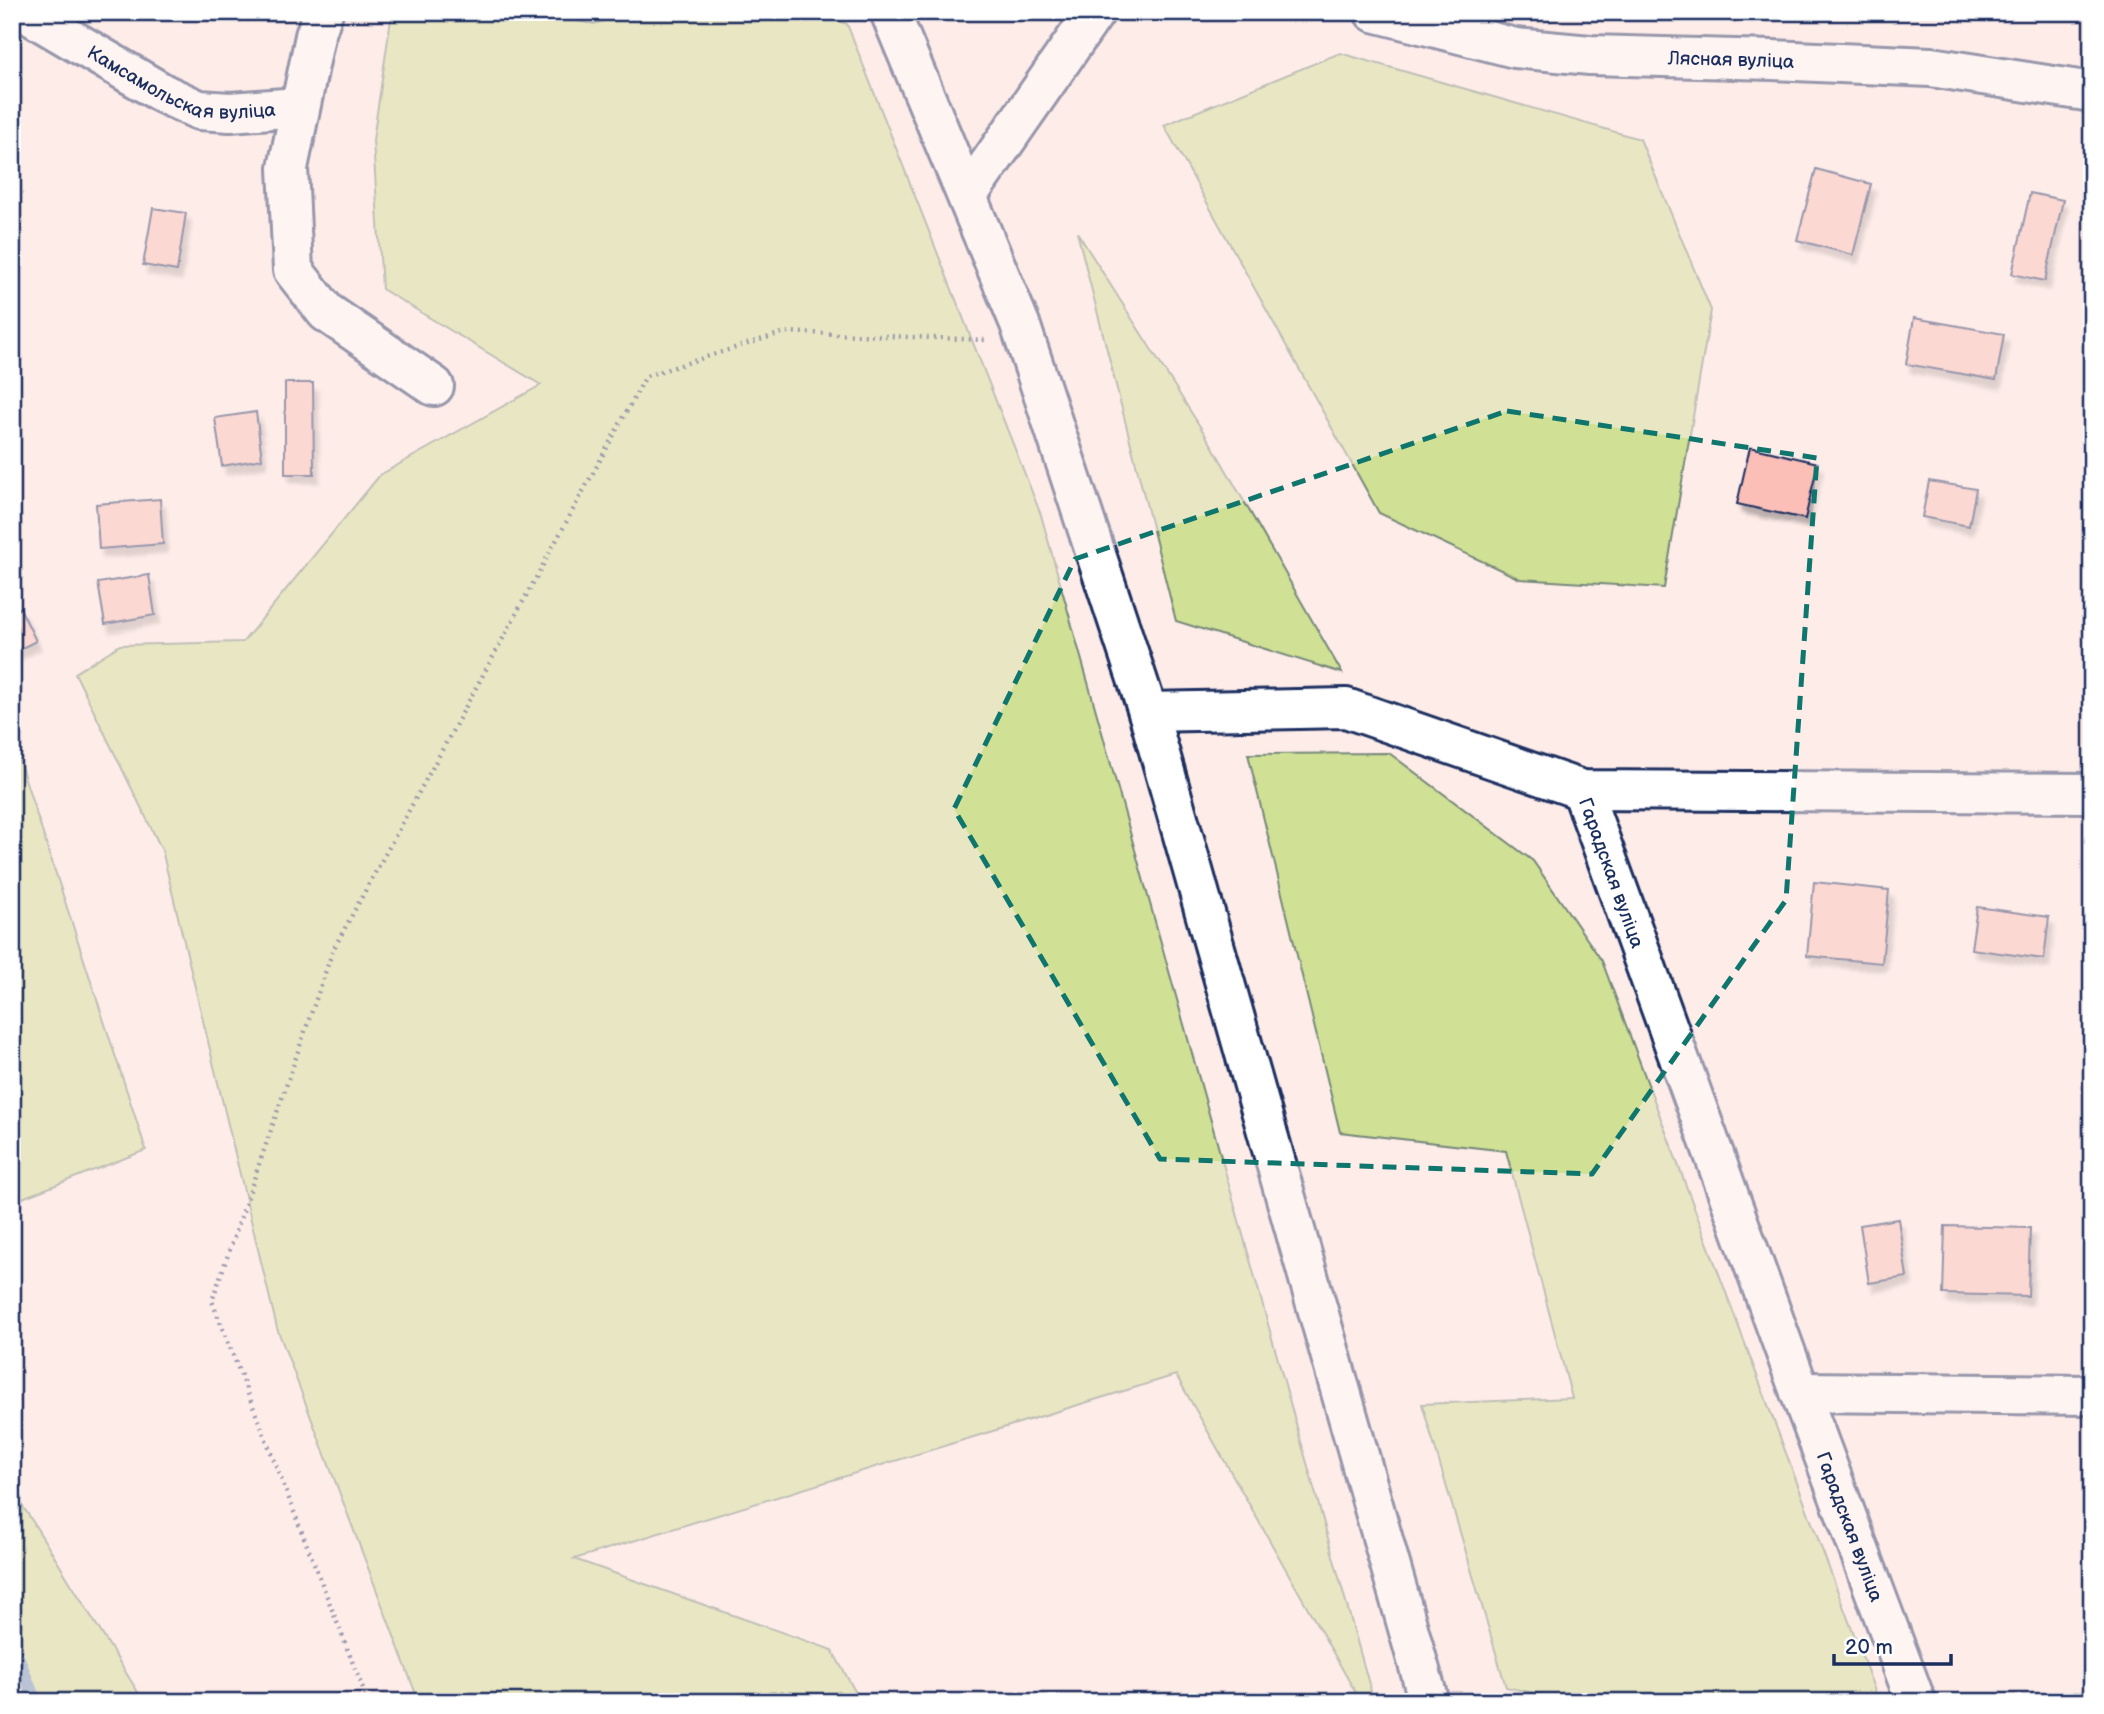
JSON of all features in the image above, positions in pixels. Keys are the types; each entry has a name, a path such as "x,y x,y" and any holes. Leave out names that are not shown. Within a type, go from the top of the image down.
{"street":[{"name":"Камсамольская вуліца","path":"323,12 299,107 288,168 293,270 326,312 434,386"},
{"path":"890,12 1023,333 1148,712 1429,1702"},
{"path":"967,196 1095,12"},
{"name":"Лясная вуліца","path":"1374,12 1515,48 1590,55 1931,67 2092,92"},
{"name":"Камсамольская вуліца","path":"35,18 164,94 199,110 230,112 299,107"},
{"path":"1148,712 1346,708 1582,790"},
{"name":"Гарадская вуліца","path":"1916,1702 1800,1392 1582,790 2092,793"},
{"path":"1800,1392 2092,1395"}],"path":[{"path":"369,1702 212,1301 333,950 646,376 785,332 1023,333"}],"highlighted area":[{"path":"1507,411 1817,458 1786,900 1592,1174 1160,1159 954,809 1075,559"}],"green space":[{"path":"392,12 519,12 594,24 632,12 814,12 847,24 1041,515 1374,1702 1361,1702 1176,1375 574,1559 832,1650 861,1702 419,1702 277,1328 162,850 75,673 120,645 243,642 380,475 541,385 382,289 373,140"},
{"path":"1340,53 1640,139 1711,310 1664,588 1520,579 1379,513 1164,125"},
{"path":"1077,232 1213,447 1342,673 1176,621"},
{"path":"12,739 146,1150 12,1202"},
{"path":"1389,753 1533,861 1602,961 1879,1702 1577,1702 1506,1687 1422,1404 1572,1398 1506,1151 1340,1132 1248,754"},
{"path":"12,1492 28,1514 144,1702 12,1702"}],"building":[{"path":"1816,169 1871,184 1853,255 1797,240"},
{"path":"2030,193 2063,200 2045,281 2012,274"},
{"path":"153,208 186,213 177,271 143,265"},
{"path":"1914,318 2004,334 1996,380 1906,364"},
{"path":"285,383 313,383 314,474 285,474"},
{"path":"256,412 262,459 222,466 215,418"},
{"path":"1750,447 1818,463 1805,519 1737,504"},
{"path":"1929,481 1976,489 1969,526 1922,517"},
{"path":"160,499 163,544 99,549 96,504"},
{"path":"149,575 155,615 105,624 98,583"},
{"path":"20,608 36,641 12,653 12,612"},
{"path":"1814,882 1889,890 1882,963 1807,956"},
{"path":"1977,907 2049,917 2044,959 1971,949"},
{"path":"1898,1219 1907,1277 1869,1283 1860,1225"},
{"path":"1945,1226 2030,1228 2028,1296 1943,1294"}],"waterway":[{"path":"12,1641 36,1702"}]}
